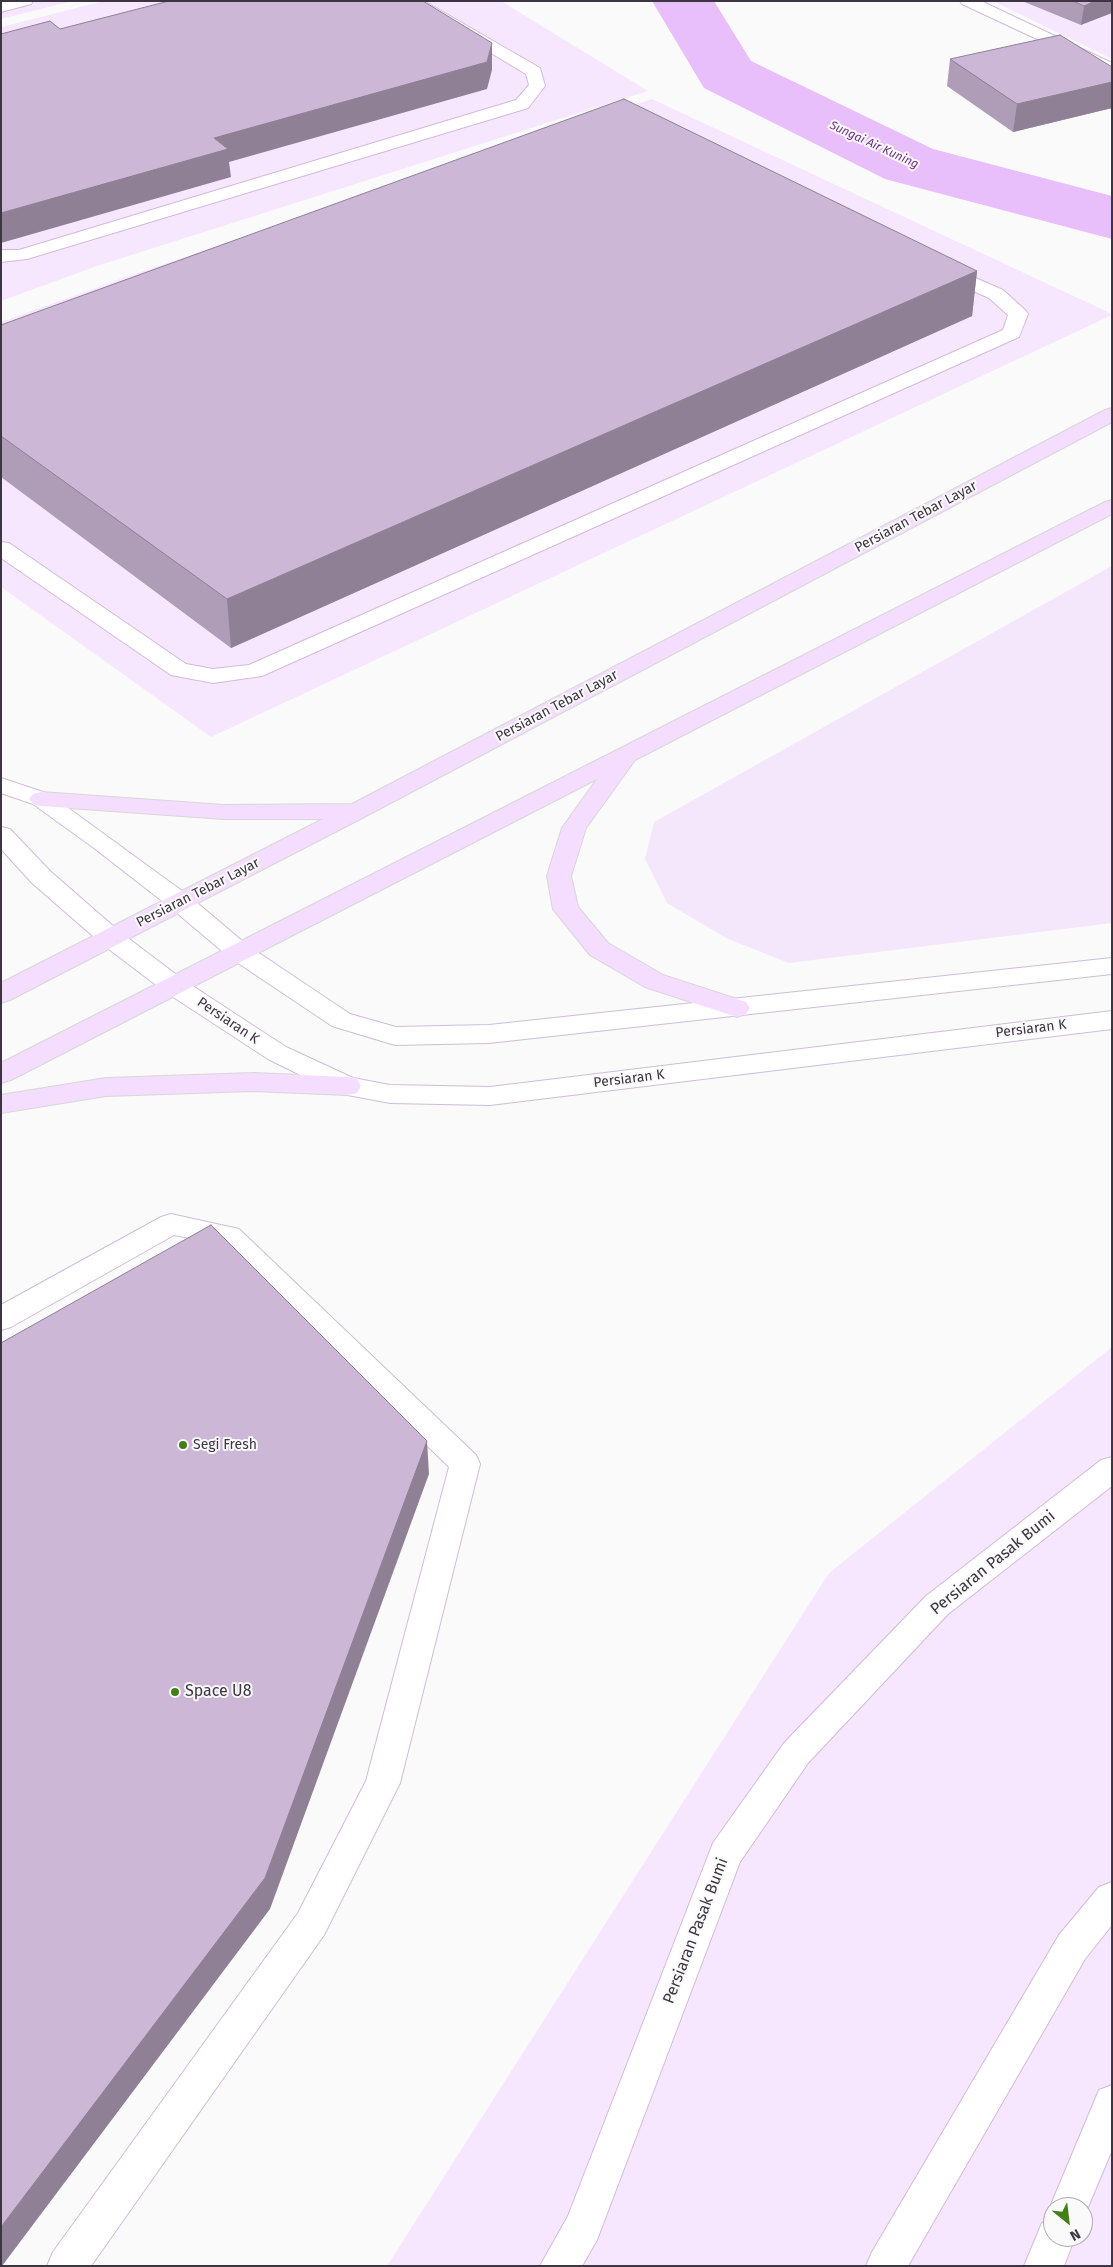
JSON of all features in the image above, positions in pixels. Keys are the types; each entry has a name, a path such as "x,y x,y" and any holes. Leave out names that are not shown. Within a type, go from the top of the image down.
{"main road":[{"name":"Persiaran Tebar Layar","path":"1,994 357,811 1112,414"},
{"path":"1,1074 173,984 1112,506"},
{"path":"626,755 574,828 559,876 566,909 599,950 654,981 737,1008"},
{"path":"41,799 224,812 357,811"},
{"path":"1,1104 106,1088 253,1082 347,1086"}],"street":[{"path":"1,7 25,1"},
{"path":"1,256 20,255 522,104 538,86 534,72 412,1"},
{"path":"968,1 1112,69"},
{"path":"1,548 179,670 213,676 254,671 1012,333 1018,314 996,294 924,261"},
{"path":"1,785 41,799 180,902 238,951 341,1020 395,1036 489,1034 1112,966"},
{"name":"Persiaran K","path":"1,834 41,878 111,938 173,984 277,1053 347,1086 390,1094 490,1096 1112,1020"},
{"path":"1,1319 171,1224 229,1236 465,1464 383,1783 311,1924 67,2266"},
{"name":"Persiaran Pasak Bumi","path":"560,2266 583,2227 725,1854 796,1753 938,1605 1112,1469"},
{"path":"886,2266 1072,1947 1112,1898"},
{"path":"1073,2197 1112,2103"},
{"path":"1044,2266 1052,2247"}],"shaded area":[{"path":"1,1 73,1 1,19"},
{"path":"104,1 501,1 648,91 97,266 1,301 1,27"},
{"path":"993,1 1112,1 1112,59"},
{"path":"652,99 1112,315 211,737 1,587 1,322 126,277"},
{"path":"1112,566 1112,923 789,963 726,938 667,903 645,859 654,822"},
{"path":"1112,1347 1112,2266 387,2266 829,1573"}],"building":[{"path":"169,1 423,1 492,43 487,62 214,138 228,149 1,213 1,34 50,21 60,29"},
{"path":"1073,1 1095,1 1084,6"},
{"path":"1060,35 1112,67 1112,82 1017,104 950,59"},
{"path":"624,99 977,271 227,599 1,436 1,325"},
{"name":"Space U8","path":"211,1225 427,1441 265,1878 1,2227 1,1343"}],"waterway":[{"name":"Sungai Air Kuning","path":"683,1 727,74 909,164 1112,218"}],"place":[{"name":"Segi Fresh","path":"183,1445"},
{"name":"Space U8","path":"175,1692"}]}
